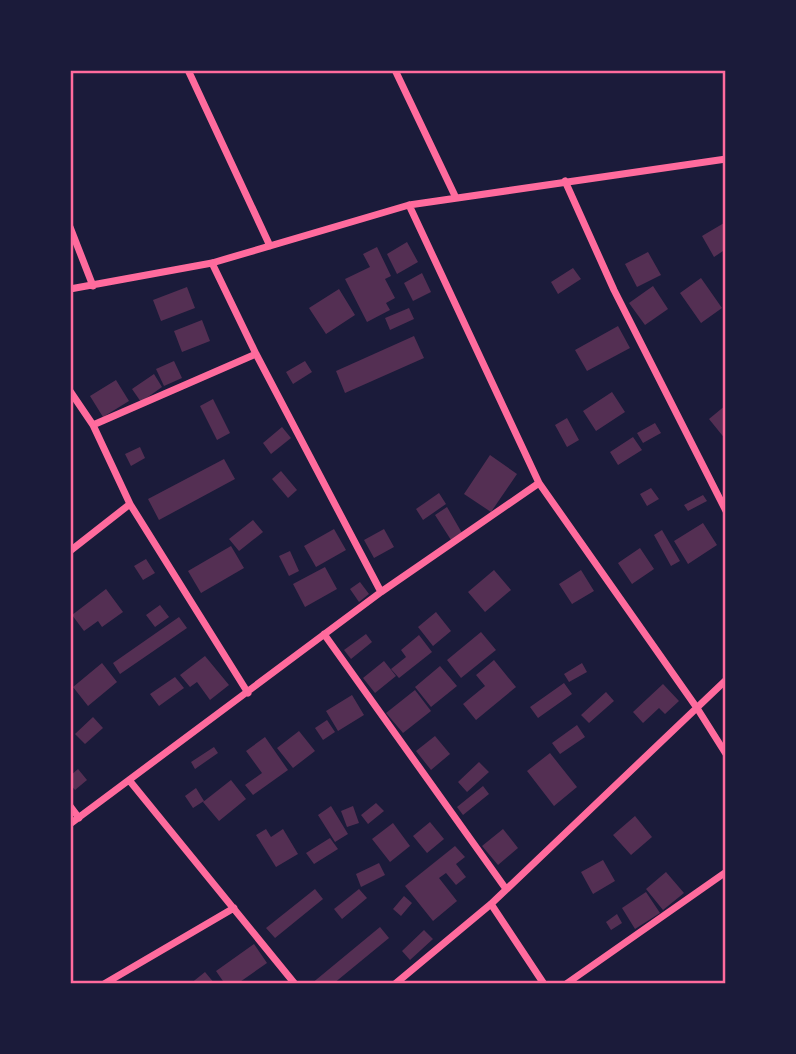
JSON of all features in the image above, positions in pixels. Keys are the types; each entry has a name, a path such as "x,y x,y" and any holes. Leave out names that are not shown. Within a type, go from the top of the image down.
{"street":[{"path":"188,70 270,246"},
{"path":"395,70 456,198"},
{"path":"70,289 212,262 409,205 726,159"},
{"path":"565,181 614,289 726,511"},
{"path":"409,205 539,483 697,708 726,754"},
{"path":"70,227 93,286"},
{"path":"212,262 256,354 381,592"},
{"path":"93,425 256,354"},
{"path":"70,391 93,425 131,504 248,693"},
{"path":"70,824 381,592 539,483"},
{"path":"70,551 131,504"},
{"path":"324,634 506,889"},
{"path":"395,984 491,904 726,680"},
{"path":"129,780 295,984"},
{"path":"70,806 79,818"},
{"path":"566,984 726,873"},
{"path":"491,904 544,984"},
{"path":"104,984 234,908"}],"building":[{"path":"724,223 726,249 714,257 702,236"},
{"path":"407,242 418,262 397,274 387,254"},
{"path":"377,247 391,276 385,279 395,298 386,303 390,310 367,322 345,279 370,267 363,254"},
{"path":"648,252 661,275 637,287 625,264"},
{"path":"573,268 581,279 558,294 551,282"},
{"path":"422,273 431,292 413,301 404,283"},
{"path":"701,278 722,308 701,323 680,293"},
{"path":"653,286 668,309 645,325 629,303"},
{"path":"187,287 195,308 161,321 153,300"},
{"path":"339,289 355,315 326,334 309,308"},
{"path":"409,308 414,319 390,330 385,318"},
{"path":"202,320 210,341 182,352 174,331"},
{"path":"618,326 630,348 587,371 575,350"},
{"path":"414,336 424,358 345,393 336,371"},
{"path":"174,361 182,378 164,386 156,369"},
{"path":"305,361 312,372 293,384 286,372"},
{"path":"154,374 162,387 141,402 132,389"},
{"path":"116,380 129,401 103,417 90,396"},
{"path":"612,392 625,412 596,431 583,411"},
{"path":"213,399 230,433 217,440 200,406"},
{"path":"726,405 726,440 709,419"},
{"path":"567,418 579,440 567,447 555,425"},
{"path":"655,423 661,433 643,443 637,433"},
{"path":"282,427 291,438 271,454 263,443"},
{"path":"633,437 642,450 618,465 610,452"},
{"path":"140,447 145,458 131,466 125,454"},
{"path":"490,455 517,474 491,512 464,494"},
{"path":"224,459 235,479 159,520 148,499"},
{"path":"281,471 297,490 288,498 272,479"},
{"path":"651,488 659,499 647,506 640,494"},
{"path":"439,493 446,504 423,520 416,509"},
{"path":"703,495 707,501 688,511 684,505"},
{"path":"447,507 462,533 451,540 435,515"},
{"path":"253,520 263,532 239,551 229,539"},
{"path":"703,523 717,545 688,564 674,541"},
{"path":"334,529 346,550 316,567 304,546"},
{"path":"384,529 394,547 374,558 364,540"},
{"path":"662,530 680,561 671,566 654,535"},
{"path":"231,546 244,568 201,593 188,571"},
{"path":"640,548 654,569 632,584 618,563"},
{"path":"290,551 299,571 289,576 279,556"},
{"path":"146,559 155,573 143,580 134,566"},
{"path":"325,567 337,589 305,607 293,584"},
{"path":"494,570 511,590 485,612 468,592"},
{"path":"581,570 594,591 572,604 559,584"},
{"path":"360,582 369,594 359,602 350,589"},
{"path":"106,589 123,612 102,627 98,621 84,631 72,615"},
{"path":"160,605 169,617 155,627 146,615"},
{"path":"436,612 451,631 433,646 418,627"},
{"path":"179,617 187,628 120,674 113,663"},
{"path":"481,632 496,650 461,678 447,660"},
{"path":"366,634 372,642 351,659 344,650"},
{"path":"419,635 432,652 399,678 391,669 406,657 401,650"},
{"path":"205,656 229,685 210,700 197,682 190,687 180,675"},
{"path":"494,660 516,687 476,720 463,704 485,686 476,675"},
{"path":"384,661 396,676 375,693 363,678"},
{"path":"102,663 117,682 88,706 73,687"},
{"path":"582,663 587,672 569,682 564,674"},
{"path":"440,666 457,686 431,707 415,687"},
{"path":"175,677 184,688 159,706 150,694"},
{"path":"564,683 572,694 538,718 530,707"},
{"path":"663,684 679,701 665,714 659,708 643,723 633,712"},
{"path":"415,690 431,711 403,733 386,713"},
{"path":"606,692 614,701 589,723 581,715"},
{"path":"352,695 364,715 338,731 326,711"},
{"path":"93,717 103,728 85,744 75,734"},
{"path":"327,720 335,732 323,740 315,728"},
{"path":"577,725 585,737 560,754 552,743"},
{"path":"299,731 315,751 293,768 277,748"},
{"path":"435,736 450,754 431,770 416,751"},
{"path":"265,737 288,770 253,795 245,785 262,773 246,751"},
{"path":"214,747 218,753 195,769 191,762"},
{"path":"550,753 577,787 554,806 527,771"},
{"path":"479,762 489,772 467,792 458,782"},
{"path":"78,769 87,780 75,790 70,784 70,776"},
{"path":"231,780 246,799 219,821 203,802"},
{"path":"483,786 489,794 463,815 457,807"},
{"path":"196,788 204,801 193,808 185,796"},
{"path":"376,803 384,811 368,824 361,815"},
{"path":"331,806 348,834 335,842 318,815"},
{"path":"353,806 359,823 347,827 341,811"},
{"path":"635,816 652,837 631,855 613,835"},
{"path":"430,822 444,839 427,853 413,836"},
{"path":"393,823 410,846 390,862 372,839"},
{"path":"266,829 271,837 283,829 298,854 276,867 256,835"},
{"path":"503,829 518,848 498,865 482,846"},
{"path":"330,838 338,849 314,864 306,853"},
{"path":"455,846 465,857 456,864 466,877 456,885 446,873 439,878 457,901 433,921 405,886"},
{"path":"603,860 615,881 593,894 581,872"},
{"path":"379,863 385,875 361,887 356,874"},
{"path":"666,872 684,893 663,910 646,889"},
{"path":"315,889 323,899 275,938 266,928"},
{"path":"359,889 367,898 342,919 334,909"},
{"path":"646,892 660,913 635,929 622,908"},
{"path":"404,896 412,903 401,916 393,909"},
{"path":"617,914 622,923 611,930 606,922"},
{"path":"380,927 389,938 333,984 311,984"},
{"path":"424,930 433,939 410,960 402,951"},
{"path":"254,944 267,963 237,984 225,984 216,971"},
{"path":"205,972 215,984 190,984"}]}
